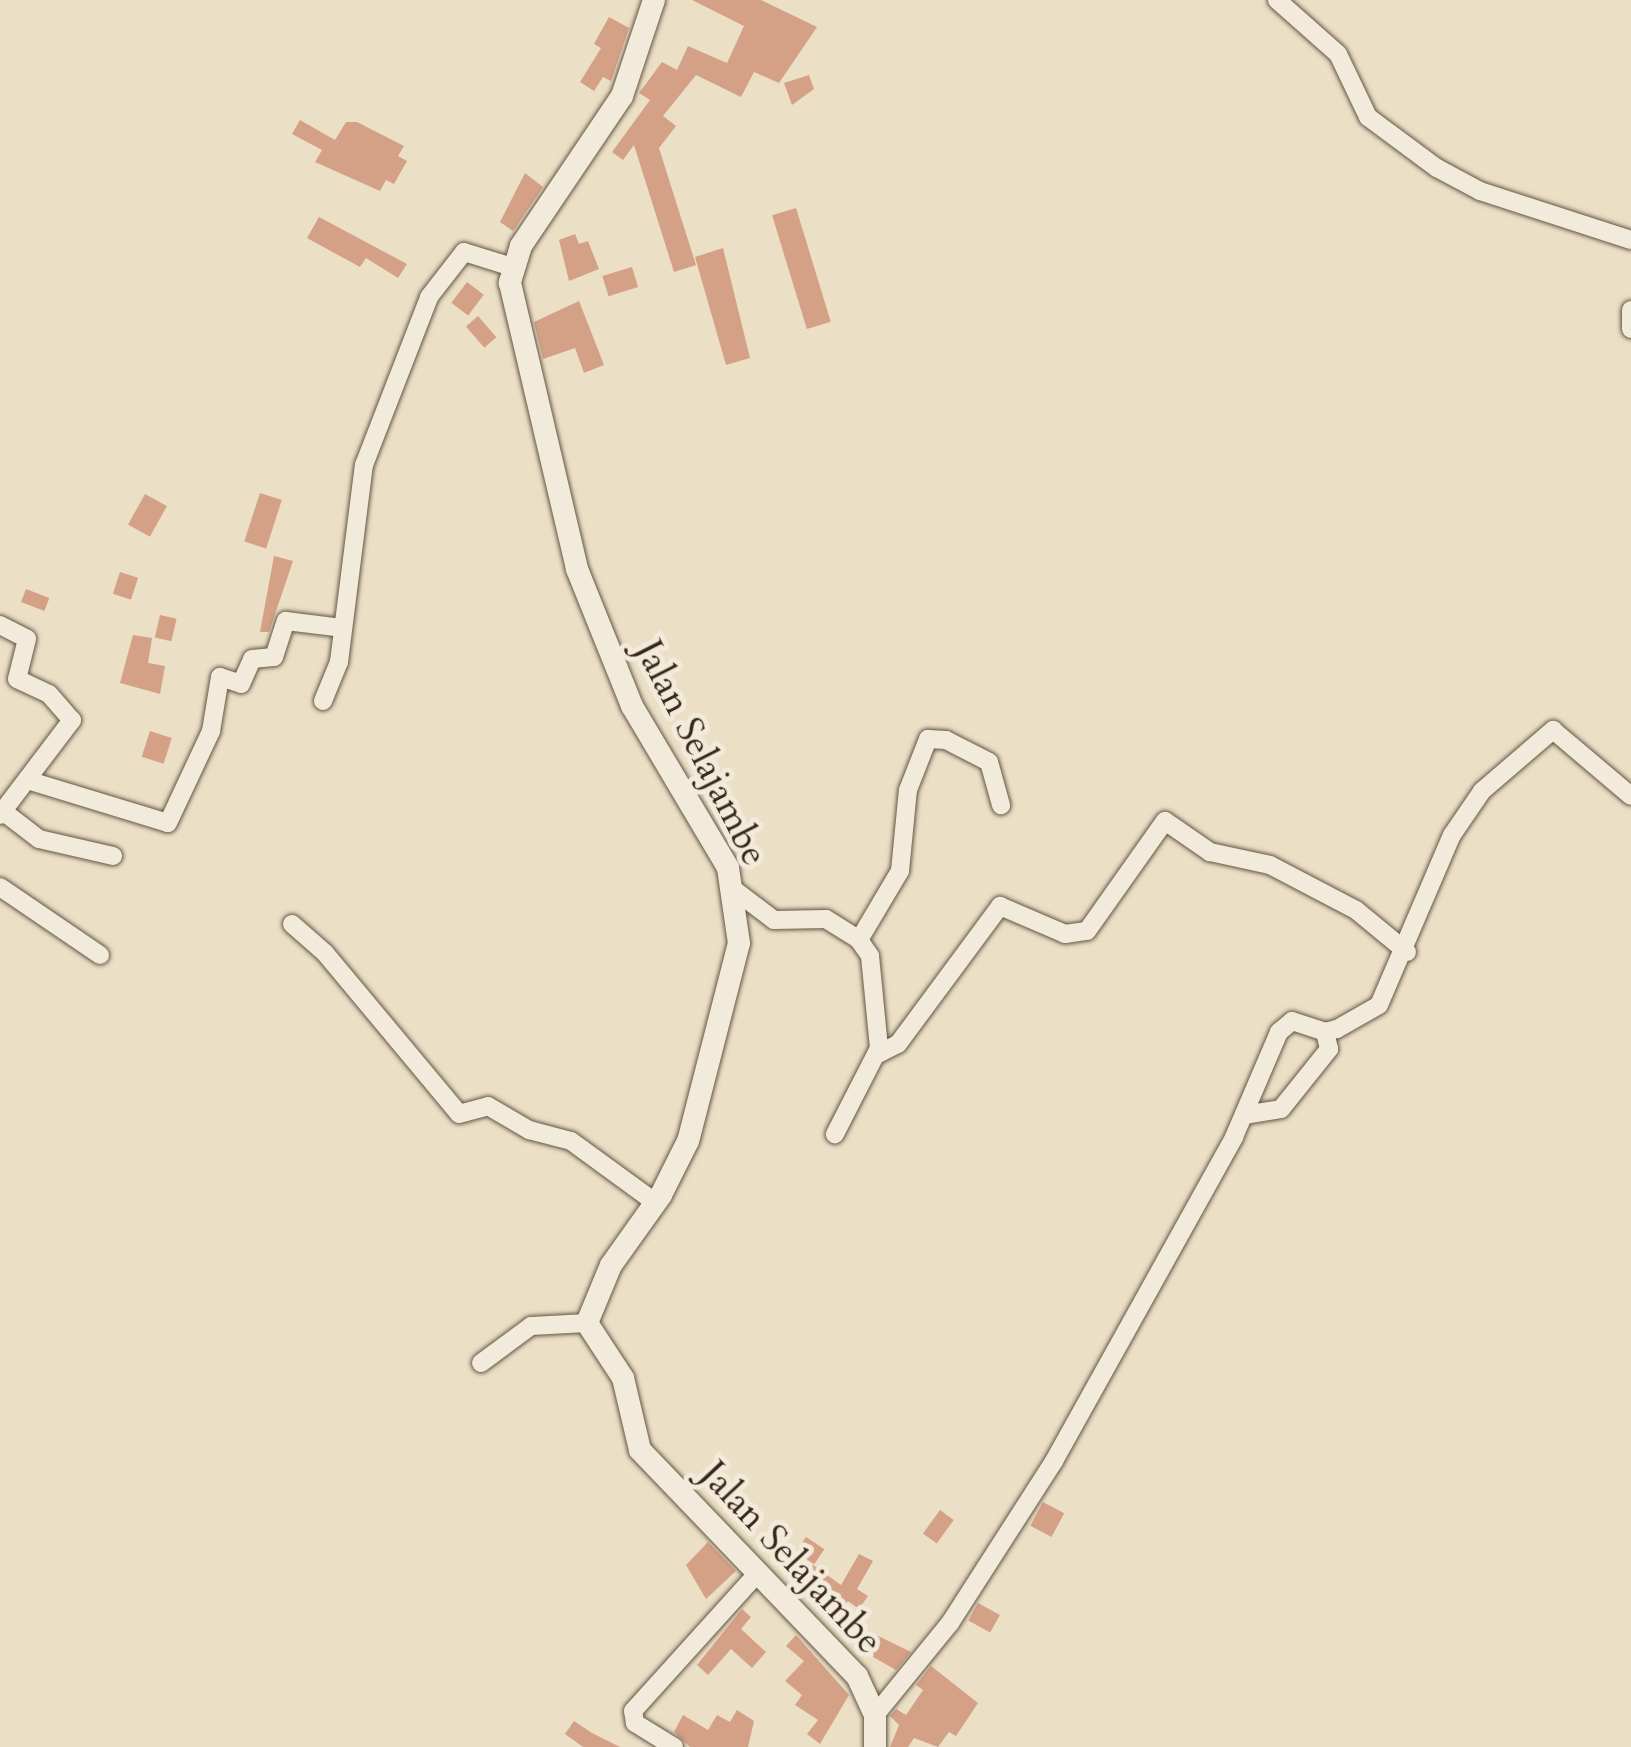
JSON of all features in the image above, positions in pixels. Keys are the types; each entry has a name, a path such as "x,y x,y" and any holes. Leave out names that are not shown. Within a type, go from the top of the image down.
{"street":[{"path":"323,701 340,662 364,465 429,297 464,252 512,267 622,96 654,0"},
{"path":"1277,0 1338,54 1368,117 1422,158 1480,192 1631,240"},
{"name":"Jalan Selajambe","path":"512,267 518,320 585,591 632,706 718,848 733,889 734,967 688,1142 656,1203 611,1264 587,1323 623,1378 636,1443 857,1676 874,1715 874,1747"},
{"path":"1631,310 1631,329"},
{"path":"27,780 168,823 211,731 220,678 241,684 252,660 274,657 286,622 342,628"},
{"path":"0,625 27,639 17,679 50,694 72,720 1,811 39,838 113,856"},
{"path":"874,1715 950,1623 1032,1498 1244,1114 1286,1024 1325,1032 1379,1004 1407,952 1452,834 1482,792 1553,730 1631,796"},
{"path":"859,940 900,871 908,790 928,739 946,740 989,762 1002,805"},
{"path":"878,1054 898,1044 1000,906 1066,934 1087,931 1166,821 1210,852 1270,865 1356,910 1407,952"},
{"path":"0,887 100,955"},
{"path":"733,889 774,920 816,915 859,940 874,971 878,1054 835,1134"},
{"path":"292,924 325,953 459,1114 488,1106 529,1130 571,1140 656,1203"},
{"path":"1244,1114 1282,1108 1329,1049 1325,1032"},
{"path":"481,1363 532,1326 587,1323"},
{"path":"674,1747 636,1724 633,1711 758,1574"}],"building":[{"path":"692,0 761,0 817,27 779,83 754,72 741,97 696,75 663,116 676,126 659,148 696,265 674,272 634,145 623,160 612,152 650,100 639,93 662,62 677,70 688,46 727,63 744,26"},
{"path":"609,17 629,28 611,81 603,77 594,91 580,82 601,48 594,44"},
{"path":"809,75 814,89 792,105 784,83"},
{"path":"300,120 335,140 346,122 357,122 404,146 398,156 407,161 394,184 386,180 380,191 315,162 322,150 292,134"},
{"path":"525,173 543,187 513,231 500,222"},
{"path":"796,208 831,322 807,329 772,215"},
{"path":"319,217 407,264 398,278 366,258 360,267 307,238"},
{"path":"575,234 579,244 588,241 599,269 569,281 559,240"},
{"path":"723,248 750,358 726,365 695,257"},
{"path":"632,267 638,287 608,296 602,276"},
{"path":"467,282 484,295 468,315 451,303"},
{"path":"579,301 604,365 584,373 575,348 543,359 534,322"},
{"path":"478,316 496,337 484,348 466,326"},
{"path":"260,493 282,500 266,549 244,542"},
{"path":"145,494 167,506 150,537 128,525"},
{"path":"274,556 293,561 269,632 260,632"},
{"path":"120,572 138,578 131,600 113,594"},
{"path":"26,589 49,598 44,611 21,602"},
{"path":"160,615 177,619 171,641 155,637"},
{"path":"133,635 152,638 148,663 165,666 160,694 120,683"},
{"path":"150,731 172,738 164,764 142,757"},
{"path":"1043,1502 1064,1513 1052,1537 1030,1526"},
{"path":"940,1510 954,1520 937,1543 923,1533"},
{"path":"806,1537 824,1549 814,1564 796,1552"},
{"path":"708,1542 736,1571 706,1599 686,1565"},
{"path":"859,1554 873,1561 857,1589 868,1596 859,1609 848,1601 833,1621 822,1613 826,1606 798,1586 813,1565 841,1585"},
{"path":"978,1603 1000,1615 990,1633 968,1620"},
{"path":"742,1609 751,1617 741,1629 766,1652 752,1668 731,1649 708,1675 697,1665"},
{"path":"866,1630 911,1652 896,1670 854,1646"},
{"path":"796,1635 849,1695 820,1744 807,1734 818,1720 795,1705 802,1695 785,1681 804,1661 786,1646"},
{"path":"931,1666 978,1703 956,1736 949,1732 938,1747 914,1738 908,1747 890,1747 899,1725 890,1716 896,1709 906,1715 923,1690 916,1685"},
{"path":"737,1710 754,1721 748,1747 690,1747 674,1732 683,1715 708,1730 717,1715 730,1722"},
{"path":"574,1721 620,1747 583,1747 565,1734"}]}
